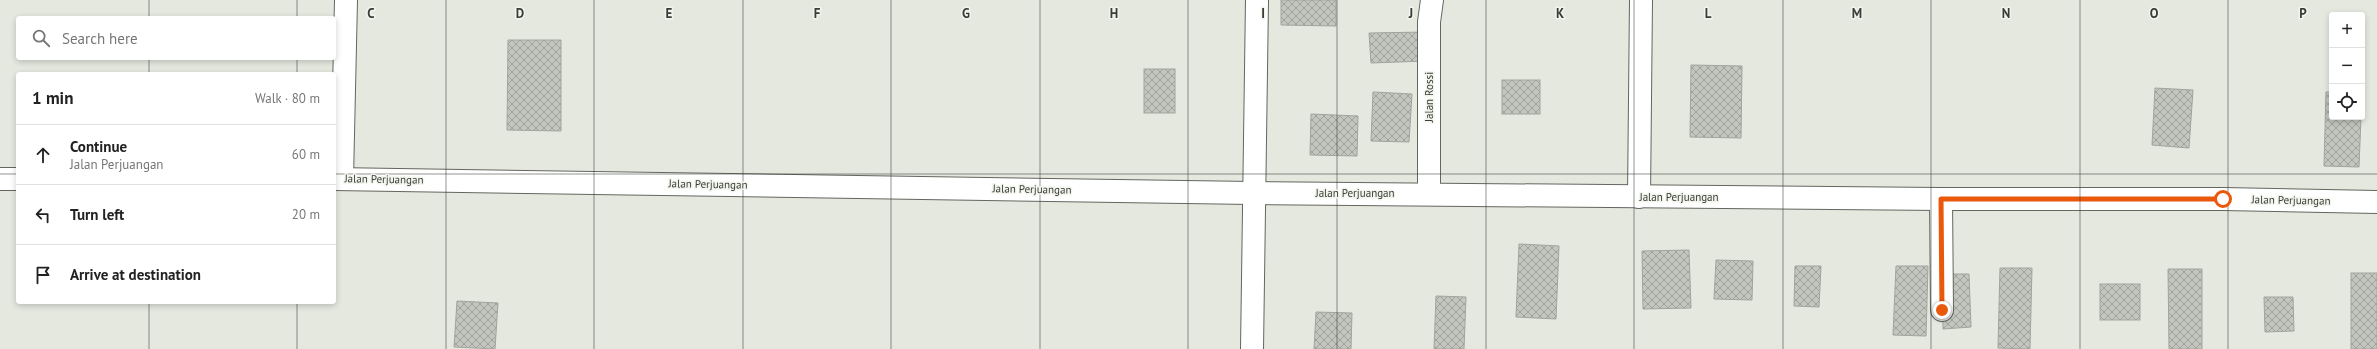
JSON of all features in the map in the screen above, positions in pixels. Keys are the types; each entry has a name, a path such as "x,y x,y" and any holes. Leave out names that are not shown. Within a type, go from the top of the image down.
{"street":[{"path":"338,179 346,0"},
{"path":"1252,349 1252,193 1257,0"},
{"name":"Jalan Rossi","path":"1429,193 1429,22 1432,0"},
{"path":"1639,197 1641,0"},
{"path":"0,179 16,179"},
{"name":"Jalan Perjuangan","path":"338,179 1252,193 1429,193 1639,197 1941,199 2223,199 2377,202"},
{"path":"1941,199 1942,310"}],"building":[{"path":"1281,0 1336,0 1336,26 1281,25"},
{"path":"1425,32 1426,61 1371,63 1369,33"},
{"path":"508,40 561,40 561,131 507,130"},
{"path":"1691,65 1742,66 1741,138 1690,137"},
{"path":"1144,69 1175,69 1175,113 1144,113"},
{"path":"1502,80 1540,80 1540,114 1502,114"},
{"path":"2155,88 2193,90 2189,148 2152,145"},
{"path":"1373,92 1412,94 1409,142 1371,141"},
{"path":"2326,92 2329,92 2329,120 2361,120 2359,167 2324,166"},
{"path":"1311,114 1358,116 1357,156 1310,155"},
{"path":"1519,244 1559,246 1556,319 1516,317"},
{"path":"1689,250 1691,308 1643,309 1642,251"},
{"path":"1716,260 1753,261 1752,300 1714,299"},
{"path":"1795,266 1821,266 1819,307 1794,306"},
{"path":"1896,266 1928,266 1926,336 1893,335"},
{"path":"2000,268 2032,268 2030,349 1998,348"},
{"path":"2168,269 2202,269 2202,349 2169,349"},
{"path":"2351,273 2377,273 2377,349 2351,349"},
{"path":"1942,274 1969,274 1971,327 1943,329"},
{"path":"2100,284 2140,284 2140,320 2100,320"},
{"path":"1436,296 1466,297 1464,349 1434,349"},
{"path":"2264,297 2293,297 2294,331 2265,332"},
{"path":"457,301 498,303 495,349 454,347"},
{"path":"1316,312 1352,313 1351,349 1314,349"}],"route":[{"path":"1942,310 1941,199 2223,199"}]}
